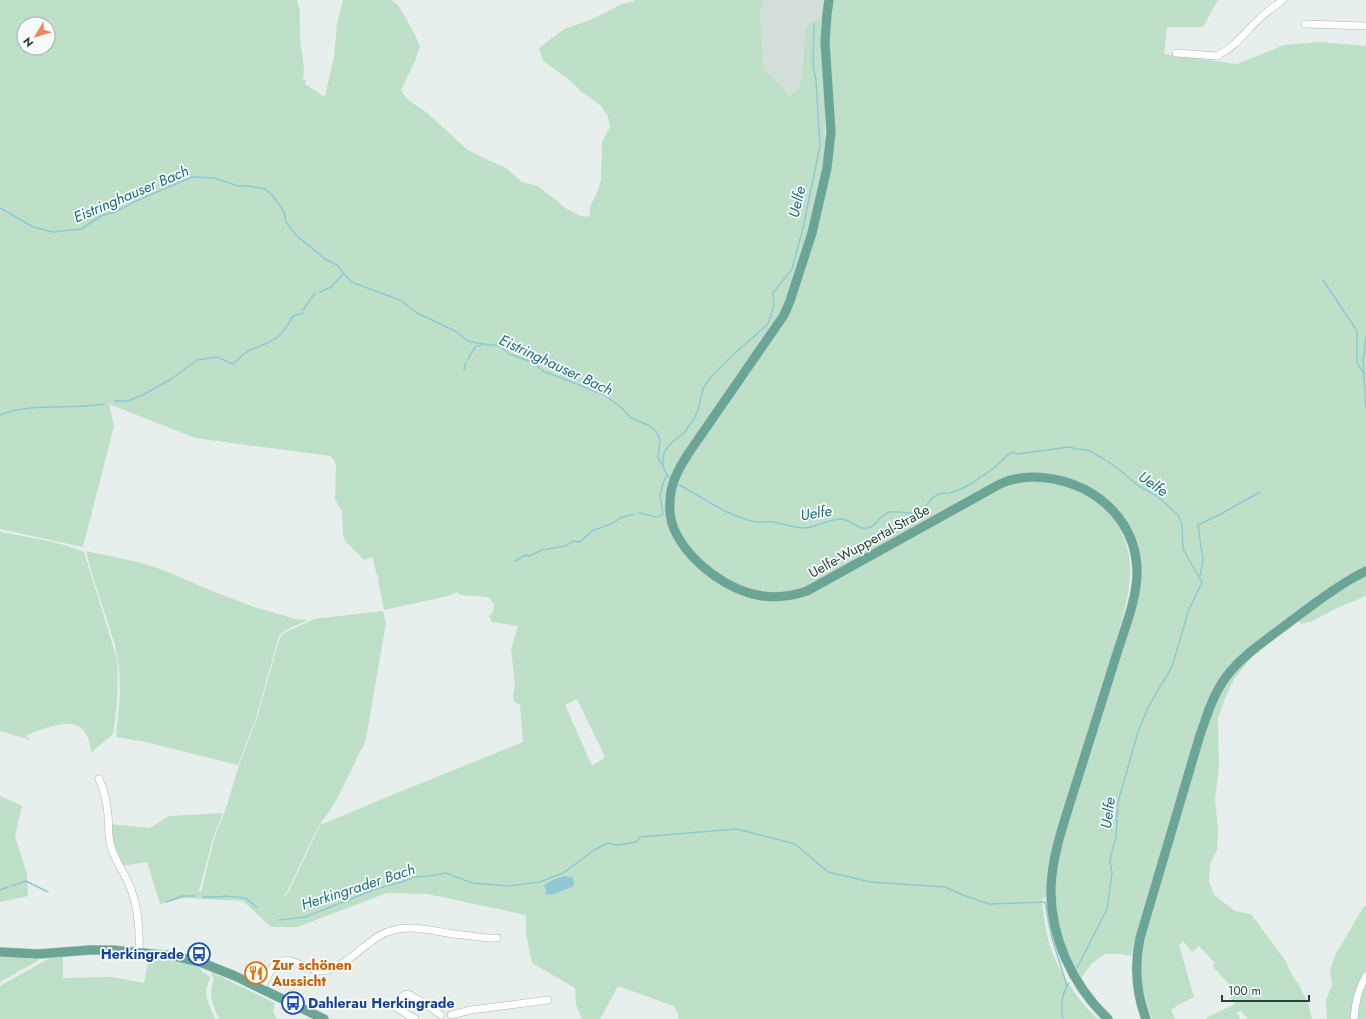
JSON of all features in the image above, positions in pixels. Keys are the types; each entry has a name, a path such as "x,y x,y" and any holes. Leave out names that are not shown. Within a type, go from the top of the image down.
{"main road":[{"name":"Uelfe-Wuppertal-Straße","path":"829,0 825,42 831,132 827,168 812,233 784,315 688,454 678,471 672,487 670,502 673,524 677,536 689,553 723,580 755,594 781,597 800,594 817,586 993,488 1012,480 1031,477 1072,484 1096,496 1116,513 1127,530 1133,545 1137,568 1136,585 1124,631 1068,809 1054,859 1051,888 1056,928 1065,958 1073,975 1081,987 1108,1019"},
{"path":"1146,1019 1138,990 1136,969 1138,946 1200,735 1215,696 1221,684 1247,655 1331,591 1366,571"},
{"path":"0,952 38,954 90,950 140,952 174,956 200,962 262,988 324,1019"}],"street":[{"path":"1176,53 1217,56 1236,43 1260,18 1284,0"},
{"path":"1305,24 1366,26"},
{"path":"99,779 103,788 108,813 110,843 128,882 136,906 140,952"},
{"path":"262,988 272,968 279,962 287,960 292,961 317,971 330,969 342,964 380,936 401,928 418,928 487,938 497,938"},
{"path":"1354,1019 1358,992 1366,976"},
{"path":"415,1019 397,1008 402,996 405,994 408,994 429,1006 438,1017 446,1014 453,1017 472,1010 548,1000"}],"shaded area":[{"path":"764,0 827,0 824,16 813,20 808,24 805,30 802,76 799,88 789,96 764,69 760,12"}],"green space":[{"path":"0,0 297,0 300,13 300,41 304,68 303,80 306,80 305,84 325,97 334,56 337,24 343,0 391,0 398,5 420,46 415,61 401,90 407,99 426,112 468,150 506,168 522,182 538,186 567,209 581,216 589,217 590,206 596,195 601,180 602,142 610,127 608,117 600,105 583,93 566,77 543,61 539,48 564,29 587,21 621,4 635,1 634,0 764,0 760,12 764,69 789,96 799,88 802,76 805,30 810,22 824,16 823,56 825,141 822,188 811,233 790,295 775,328 732,388 729,385 725,397 692,448 784,315 812,233 827,168 831,132 825,42 829,0 1218,0 1203,27 1167,27 1164,54 1237,64 1284,45 1320,42 1366,46 1366,567 1329,588 1235,660 1220,677 1208,699 1202,716 1131,956 1121,954 1105,954 1091,964 1082,977 1081,987 1067,962 1062,948 1054,920 1051,891 1056,853 1062,830 1126,625 1135,591 1137,569 1136,556 1132,543 1128,532 1121,521 1104,502 1094,494 1082,488 1062,481 1041,477 1010,480 1000,484 807,591 773,597 749,593 737,588 725,582 703,566 684,547 674,530 669,501 670,521 676,540 694,564 737,591 767,599 790,597 820,587 851,571 991,490 1011,481 1021,479 1038,479 1059,482 1087,494 1106,509 1114,518 1125,540 1130,563 1127,598 1122,621 1067,801 1051,863 1049,893 1042,901 1048,939 1056,961 1074,992 1098,1019 678,1019 678,1013 674,1006 618,986 600,1019 582,1019 576,1005 575,988 532,963 526,934 526,915 427,894 387,893 297,927 271,927 243,901 184,898 160,904 147,862 121,866 111,843 109,824 150,828 169,816 223,813 214,835 199,891 201,892 215,836 257,718 279,640 282,635 314,619 383,611 386,623 365,742 337,799 319,825 285,896 289,891 320,825 523,742 520,705 514,702 513,696 515,683 511,649 518,626 492,622 489,616 493,612 494,604 488,597 460,595 458,592 448,596 384,610 378,581 379,578 372,557 364,560 346,542 343,535 342,511 335,500 336,466 334,460 330,456 195,438 109,404 114,426 83,547 0,529","holes":["577,699 605,757 592,766 565,705"]},
{"path":"0,532 53,542 84,552 117,659 118,668 116,715 113,734 91,753 88,739 83,730 68,724 58,725 26,735 30,740 1,731 0,733"},
{"path":"86,551 142,563 166,571 254,607 296,619 308,620 284,631 279,636 256,718 238,765 146,742 116,737 120,694 119,668 115,645"},
{"path":"1366,575 1366,596 1337,608 1312,621 1301,624 1298,621 1328,598"},
{"path":"1259,648 1234,679 1218,718 1219,768 1215,799 1218,829 1217,850 1210,864 1209,881 1214,895 1235,911 1251,914 1285,960 1308,1003 1312,1019 1248,1019 1241,1011 1237,1012 1240,1019 1207,1019 1206,1018 1235,1004 1230,997 1235,990 1212,966 1215,963 1199,946 1192,952 1183,941 1179,945 1194,997 1171,1010 1175,1019 1152,1019 1145,999 1142,980 1141,961 1144,940 1210,716 1225,684 1240,666"},
{"path":"0,796 22,806 15,836 27,874 28,896 0,902"},
{"path":"1364,906 1366,907 1366,1019 1327,1019 1326,1000 1332,985 1330,970 1336,954"},
{"path":"0,956 38,959 39,960 0,982"},
{"path":"149,956 173,959 201,967 201,971 210,977 206,990 207,999 215,1019 0,1019 0,986 50,958 63,957 63,978 112,977 144,983"},
{"path":"211,972 275,1003 273,1012 277,1019 219,1019 214,1008 211,995 214,979"}],"water":[{"path":"565,876 572,877 574,883 572,887 550,895 545,894 546,890 544,886 546,884"}],"waterway":[{"name":"Uelfe","path":"671,479 667,475 663,466 664,452 671,443 684,433 694,419 698,410 703,389 710,378 734,354 768,324 774,305 773,293 792,269 803,228 820,146 816,80 813,67 814,24"},
{"name":"Eistringhauser Bach","path":"0,208 33,227 53,232 81,229 103,215 115,212 136,201 192,177 215,178 238,186 265,189 272,195 281,207 284,212 286,222 296,235 325,259 337,265 351,282 400,300 417,313 455,331 468,341 500,346 509,354 532,362 545,372 604,395 621,407 631,418 648,425 656,431 660,440 658,458 663,466"},
{"path":"320,292 331,287 343,274"},
{"path":"1323,280 1357,331 1357,363 1364,374"},
{"path":"303,310 315,293"},
{"path":"115,401 127,401 143,395 171,379 197,360 217,357 233,364 247,351 268,343 278,337 286,328 293,316 303,313"},
{"path":"1366,337 1363,362 1366,407"},
{"path":"468,359 475,347 482,345"},
{"path":"464,370 466,362"},
{"path":"0,415 13,411 39,407 91,406 104,404"},
{"name":"Uelfe","path":"679,485 733,515 752,521 773,522 808,528 831,520 845,519 860,527 866,528 873,526 883,516 890,512 920,512 934,497 940,494 962,489 971,484 1012,452 1018,454 1069,447 1088,450 1102,458 1139,486 1157,496 1178,515 1182,524 1183,549 1202,582 1188,612 1172,667 1148,707 1138,732 1118,802 1116,838 1110,861 1112,873 1107,909 1077,968"},
{"path":"639,513 654,517 663,514 660,495 667,475"},
{"path":"1200,576 1203,560 1198,525 1260,492"},
{"path":"515,561 525,555 529,556 542,550 566,546 573,541 580,542 592,531 613,523 620,518 634,514"},
{"name":"Herkingrader Bach","path":"279,920 305,917 376,889 414,877 446,873 472,883 509,886 540,882 563,873 594,850 608,843 617,845 636,842 640,837 737,829 795,844 828,872 871,882 945,887 989,904 1045,902 1051,935 1067,986"},
{"name":"Herkingrader Bach","path":"12,886 26,881 48,892"},
{"name":"Herkingrader Bach","path":"0,890 8,887"},
{"name":"Herkingrader Bach","path":"166,902 182,896 195,896"},
{"name":"Herkingrader Bach","path":"203,897 225,896 245,898 257,907"},
{"name":"Uelfe","path":"1063,1019 1062,1000 1069,983"}],"place":[{"name":"Herkingrade","path":"199,954"},
{"name":"Zur schönen Aussicht","path":"256,973"},
{"name":"Dahlerau Herkingrade","path":"293,1003"}]}
